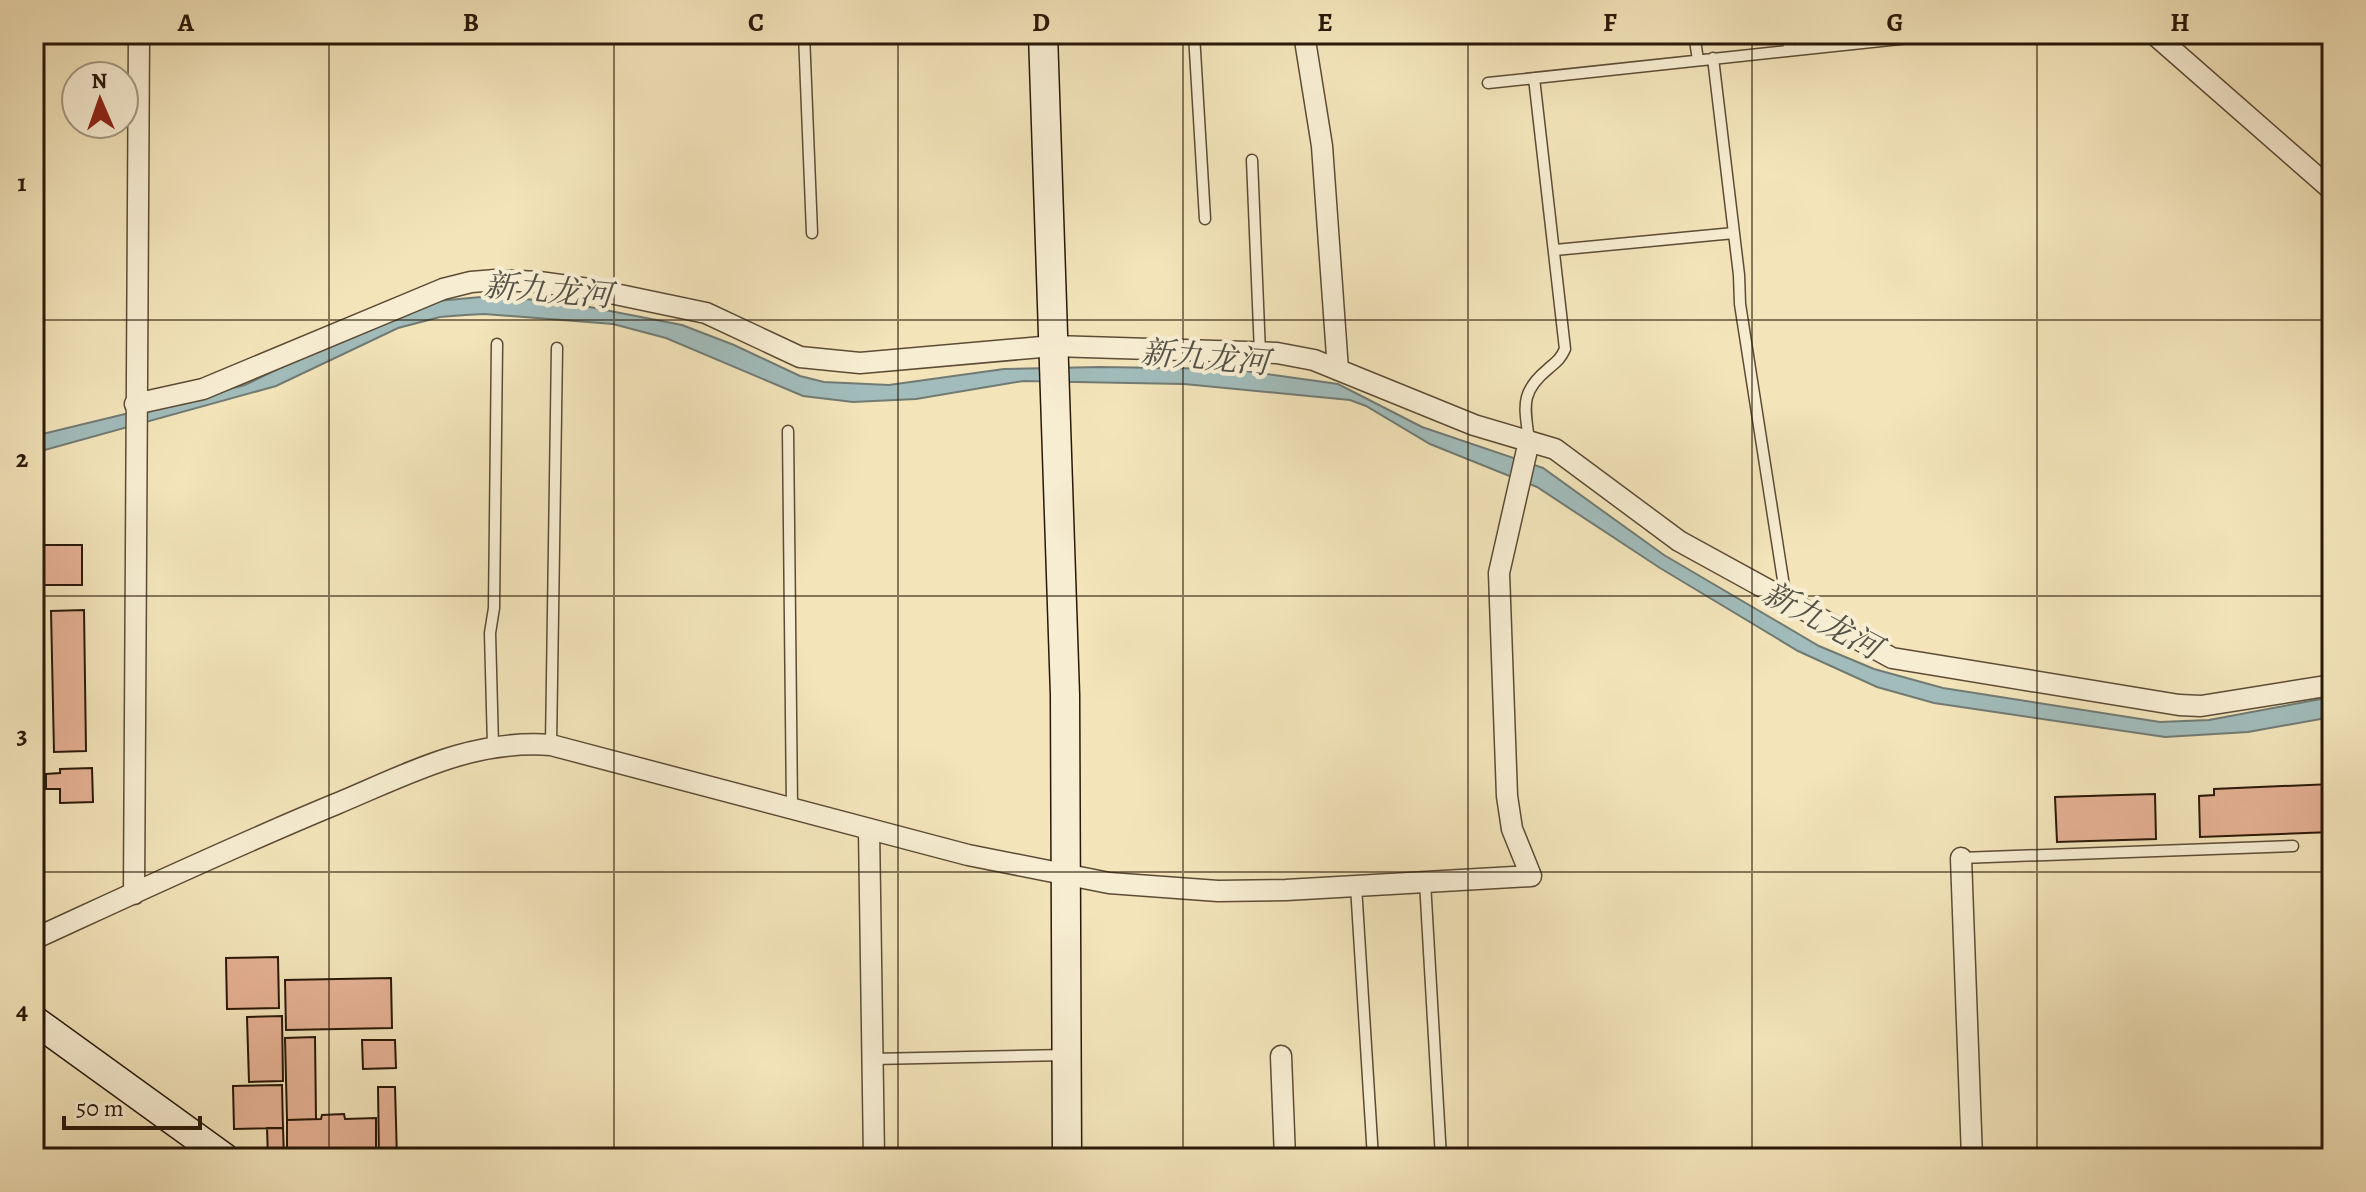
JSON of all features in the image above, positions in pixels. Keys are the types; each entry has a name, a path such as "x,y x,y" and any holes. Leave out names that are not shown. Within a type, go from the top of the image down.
{"street":[{"path":"134,894 139,34"},
{"path":"1043,34 1065,695 1067,1158"},
{"path":"1304,34 1322,146 1338,370"},
{"path":"2154,34 2332,190"},
{"path":"135,404 203,389 443,289 496,280 596,290 706,313 800,357 860,363 1053,346 1260,353 1314,360 1474,425 1555,449 1679,541 1892,658 2190,705 2332,685"},
{"path":"34,939 286,825 438,762 493,746 520,743 551,745 968,855 1109,883 1218,891 1531,876 1512,829 1507,796 1499,573 1529,441"},
{"path":"869,829 874,1158"},
{"path":"1961,858 1972,1156"},
{"path":"34,1020 225,1158"},
{"path":"34,1040 198,1158"},
{"path":"1281,1056 1285,1158"}],"lane":[{"path":"804,34 812,233"},
{"path":"1194,34 1205,219"},
{"path":"1694,34 1698,60"},
{"path":"1788,34 1789,50"},
{"path":"1488,83 1947,34"},
{"path":"1713,58 1740,304 1786,599"},
{"path":"1529,441 1525,403 1527,391 1560,361 1565,349 1534,78"},
{"path":"1252,160 1260,353"},
{"path":"1555,250 1734,233"},
{"path":"493,746 490,633 494,608 497,344"},
{"path":"551,745 557,348"},
{"path":"788,431 792,808"},
{"path":"1961,858 2293,846"},
{"path":"1425,882 1441,1158"},
{"path":"1356,886 1373,1158"},
{"path":"872,1059 1066,1055"}],"path":[{"path":"1972,1156 2099,1151 2100,1158"}],"water":[{"path":"492,296 569,303 682,325 800,376 824,382 889,385 1004,369 1100,367 1231,369 1338,384 1422,427 1543,468 1664,555 1819,646 1874,669 1943,688 2160,722 2209,720 2332,697 2332,717 2248,732 2165,737 1934,703 1877,687 1798,651 1660,568 1537,487 1430,444 1366,406 1350,400 1184,384 1023,381 916,399 853,402 803,396 666,338 613,324 484,314 440,317 398,328 276,386 34,453 34,436 245,385 332,342 437,301"}],"building":[{"path":"34,545 82,545 82,585 34,585"},
{"path":"84,610 86,751 54,752 51,611"},
{"path":"92,768 93,802 60,803 60,789 46,789 46,774 60,773 60,769"},
{"path":"2332,784 2332,832 2200,837 2199,796 2214,795 2214,789"},
{"path":"2155,794 2156,839 2057,842 2055,797"},
{"path":"278,957 279,1008 227,1009 226,958"},
{"path":"391,978 392,1028 286,1030 285,980"},
{"path":"282,1016 283,1081 249,1082 247,1017"},
{"path":"315,1037 316,1119 287,1120 285,1038"},
{"path":"362,1040 395,1040 396,1068 363,1069"},
{"path":"282,1085 283,1128 234,1129 233,1086"},
{"path":"378,1087 395,1087 397,1158 379,1158"},
{"path":"344,1114 345,1119 376,1118 376,1158 287,1158 287,1120 321,1119 322,1115"},
{"path":"267,1128 283,1128 284,1158 268,1158"}],"water label":[{"name":"新九龙河","path":"548,290"},
{"name":"新九龙河","path":"1205,357"},
{"name":"新九龙河","path":"1822,620"}]}
